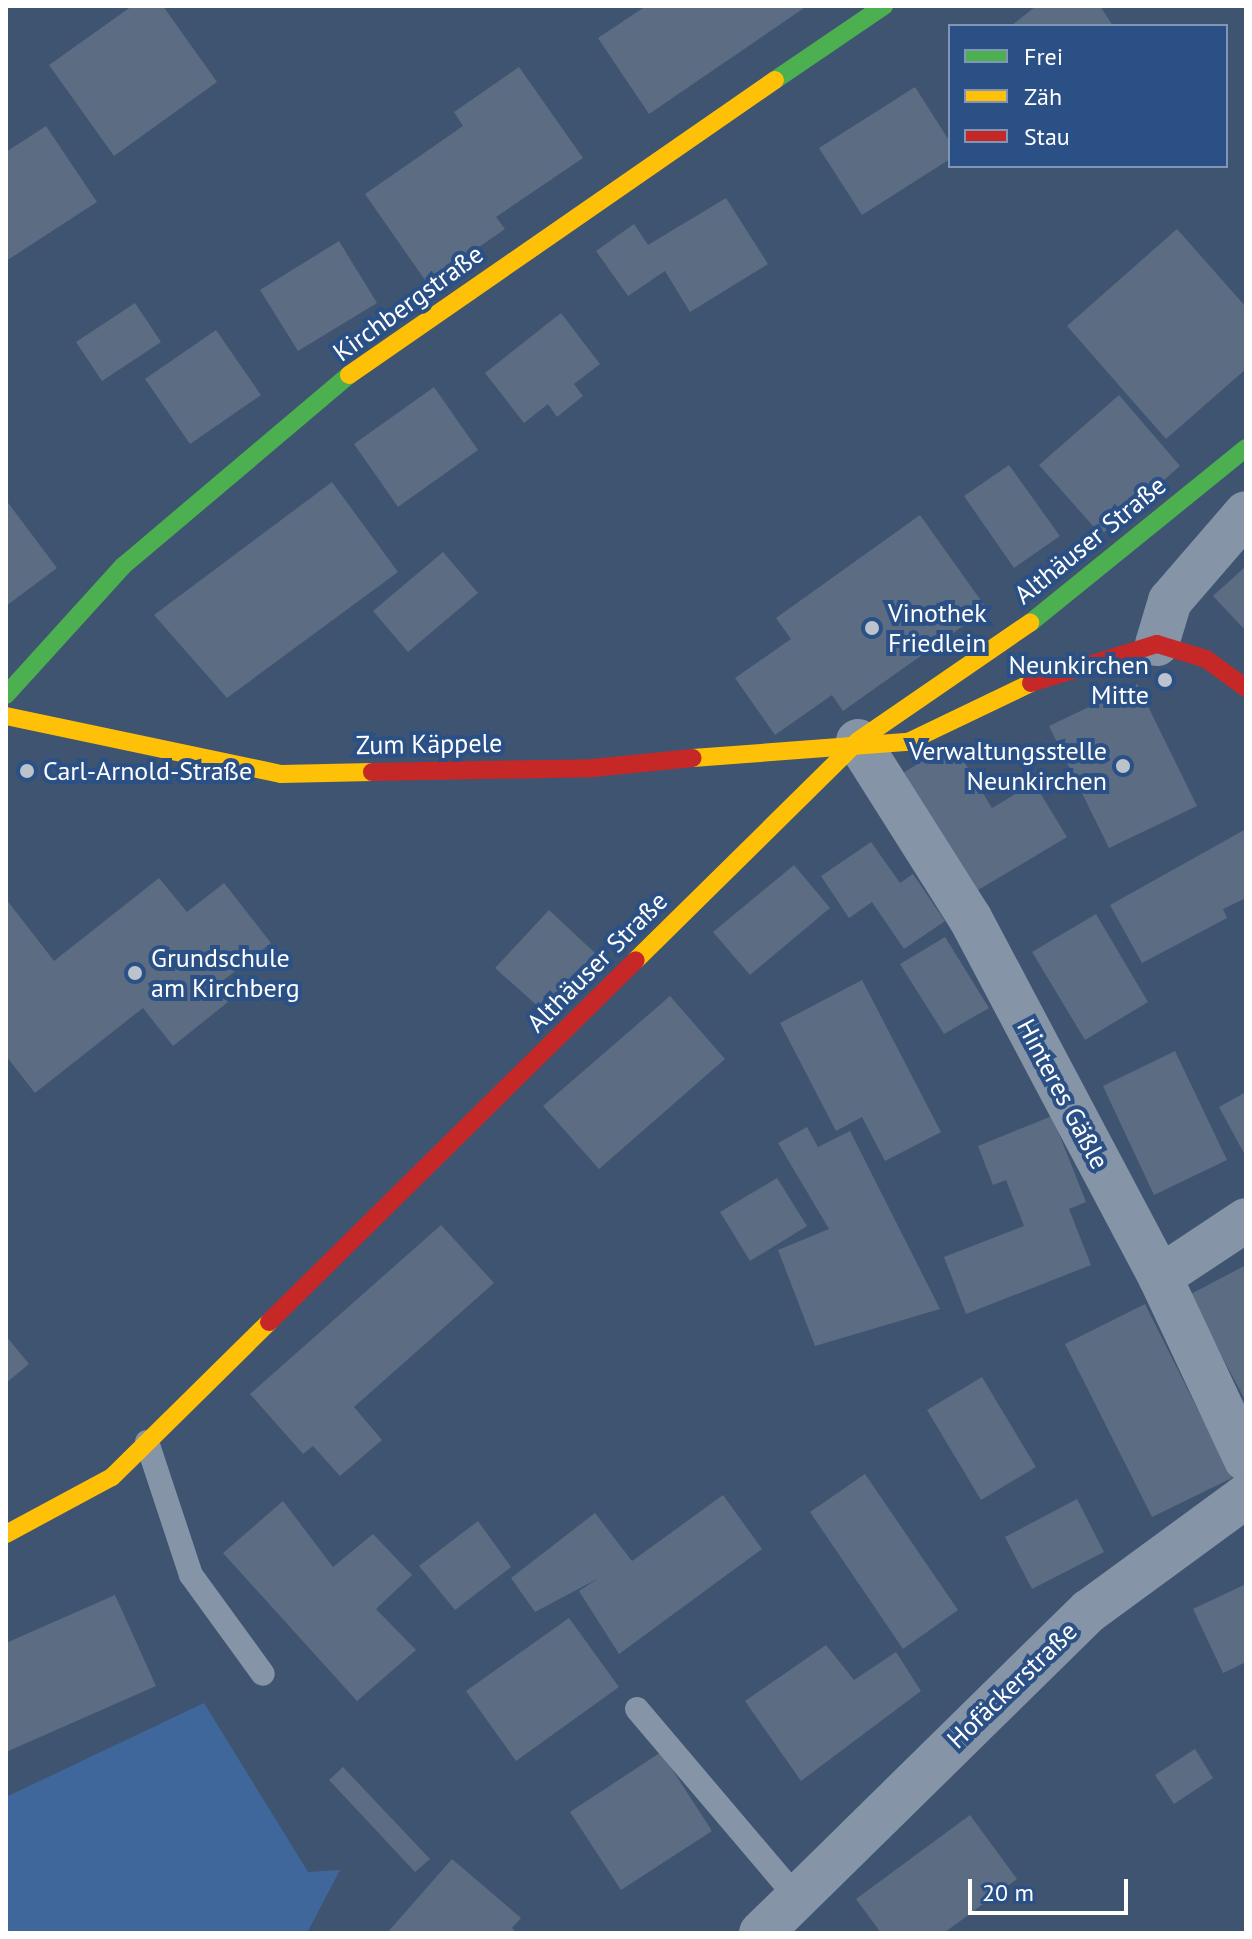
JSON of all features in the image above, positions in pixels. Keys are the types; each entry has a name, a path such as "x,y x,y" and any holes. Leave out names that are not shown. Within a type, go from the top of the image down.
{"street":[{"name":"Kirchbergstraße","path":"6,695 123,566 373,355 884,6"},
{"name":"Althäuser Straße","path":"6,1534 112,1477 858,741 1030,623 1246,448"},
{"path":"1246,513 1170,601 1157,644 1206,659 1246,688"},
{"name":"Zum Käppele","path":"6,716 281,774 593,768 858,741 908,742 1059,670 1157,644"},
{"name":"Hinteres Gäßle","path":"858,741 970,918 1160,1277 1246,1460"},
{"path":"1160,1277 1246,1220"},
{"name":"Hofäckerstraße","path":"761,1933 794,1894 1089,1611 1246,1496"}],"lane":[{"path":"147,1442 191,1575 263,1674"},
{"path":"637,1709 794,1894"}],"shaded area":[{"path":"204,1703 308,1872 340,1870 307,1933 6,1933 6,1797"}],"building":[{"path":"132,6 163,6 217,82 114,156 49,65"},
{"path":"646,6 807,6 649,114 598,38"},
{"path":"1036,6 1100,6 1112,24 1014,24"},
{"path":"519,67 583,158 496,217 505,229 427,283 365,194 463,126 454,112"},
{"path":"915,87 948,139 948,160 862,215 819,148"},
{"path":"46,126 97,202 6,261 6,152"},
{"path":"726,198 768,264 690,312 665,271 628,296 596,251 634,224 648,245"},
{"path":"1177,229 1246,307 1246,369 1166,439 1067,326"},
{"path":"339,241 377,303 298,351 260,290"},
{"path":"135,303 161,342 102,381 76,342"},
{"path":"561,313 600,364 574,384 583,396 557,417 548,404 524,423 485,373"},
{"path":"216,330 261,395 190,444 145,379"},
{"path":"434,387 478,450 398,507 354,444"},
{"path":"1119,395 1180,466 1101,535 1039,465"},
{"path":"1009,465 1060,536 1014,568 964,496"},
{"path":"332,482 398,572 227,698 154,615"},
{"path":"6,500 57,568 6,606"},
{"name":"Vinothek Friedlein","path":"920,515 987,609 843,711 832,695 775,735 735,678 791,639 776,618"},
{"path":"443,552 478,593 408,652 373,611"},
{"path":"1246,566 1246,631 1213,596"},
{"name":"Verwaltungsstelle Neunkirchen","path":"1137,684 1197,806 1109,848 1049,726"},
{"path":"953,743 992,808 1034,783 1067,837 973,893 901,774"},
{"path":"1246,829 1246,898 1223,909 1227,918 1142,963 1110,905"},
{"path":"871,842 900,883 913,874 945,921 904,949 872,902 849,918 821,876"},
{"path":"794,865 830,908 750,975 713,932"},
{"name":"Grundschule am Kirchberg","path":"159,878 187,912 224,883 271,943 216,986 228,1002 173,1046 143,1008 35,1093 6,1056 6,899 54,961"},
{"path":"549,910 595,953 542,1010 495,968"},
{"path":"1096,914 1148,1002 1085,1040 1032,952"},
{"path":"945,937 989,1008 944,1034 900,964"},
{"path":"862,980 941,1132 885,1161 862,1117 836,1131 780,1023"},
{"path":"670,996 725,1059 599,1169 543,1106"},
{"path":"1175,1051 1227,1160 1154,1195 1103,1086"},
{"path":"1246,1092 1246,1157 1219,1107"},
{"path":"1052,1116 1086,1202 1069,1209 1091,1265 966,1314 944,1257 1024,1226 1006,1180 993,1185 978,1146"},
{"path":"807,1127 818,1147 850,1131 940,1309 815,1346 778,1250 829,1229 778,1143"},
{"path":"777,1178 807,1226 750,1261 720,1212"},
{"path":"441,1225 494,1283 354,1407 382,1440 340,1476 313,1446 303,1454 250,1394"},
{"path":"1246,1265 1246,1396 1244,1398 1189,1295"},
{"path":"1145,1304 1232,1478 1152,1517 1065,1344"},
{"path":"6,1336 29,1364 6,1383"},
{"path":"982,1377 1036,1467 981,1500 927,1410"},
{"path":"865,1474 958,1610 903,1649 810,1512"},
{"path":"723,1495 762,1549 619,1654 579,1591 599,1578 535,1612 511,1578 595,1513 632,1561"},
{"path":"1077,1499 1104,1552 1032,1589 1005,1537"},
{"path":"283,1501 333,1567 373,1534 412,1575 376,1609 416,1650 357,1701 223,1553"},
{"path":"478,1521 511,1567 455,1610 419,1566"},
{"path":"1246,1584 1246,1662 1223,1673 1193,1609"},
{"path":"115,1595 156,1686 6,1752 6,1643"},
{"path":"569,1618 619,1687 516,1761 466,1691"},
{"path":"826,1645 854,1680 896,1652 921,1691 801,1781 745,1701"},
{"path":"1195,1749 1213,1778 1174,1804 1155,1775"},
{"path":"661,1752 712,1831 621,1890 570,1812"},
{"path":"343,1767 430,1859 415,1872 329,1780"},
{"path":"970,1815 1017,1879 944,1933 881,1933 856,1899"},
{"path":"452,1859 521,1918 512,1928 517,1933 387,1933"}],"traffic: fast":[{"path":"775,80 884,6"},
{"path":"6,695 123,566 349,375"},
{"path":"1030,623 1246,448"}],"traffic: slow":[{"path":"349,375 775,80"},
{"path":"636,960 858,741 1030,623"},
{"path":"693,758 908,742 1031,683"},
{"path":"6,716 281,774 372,772"},
{"path":"6,1534 112,1477 269,1322"}],"traffic: jam":[{"path":"1031,683 1157,644 1206,659 1246,688"},
{"path":"372,772 593,768 693,758"},
{"path":"269,1322 636,960"}],"place":[{"name":"Vinothek Friedlein","path":"872,628"},
{"name":"Neunkirchen Mitte","path":"1165,680"},
{"name":"Verwaltungsstelle Neunkirchen","path":"1123,766"},
{"name":"Carl-Arnold-Straße","path":"27,771"},
{"name":"Grundschule am Kirchberg","path":"135,973"}]}
